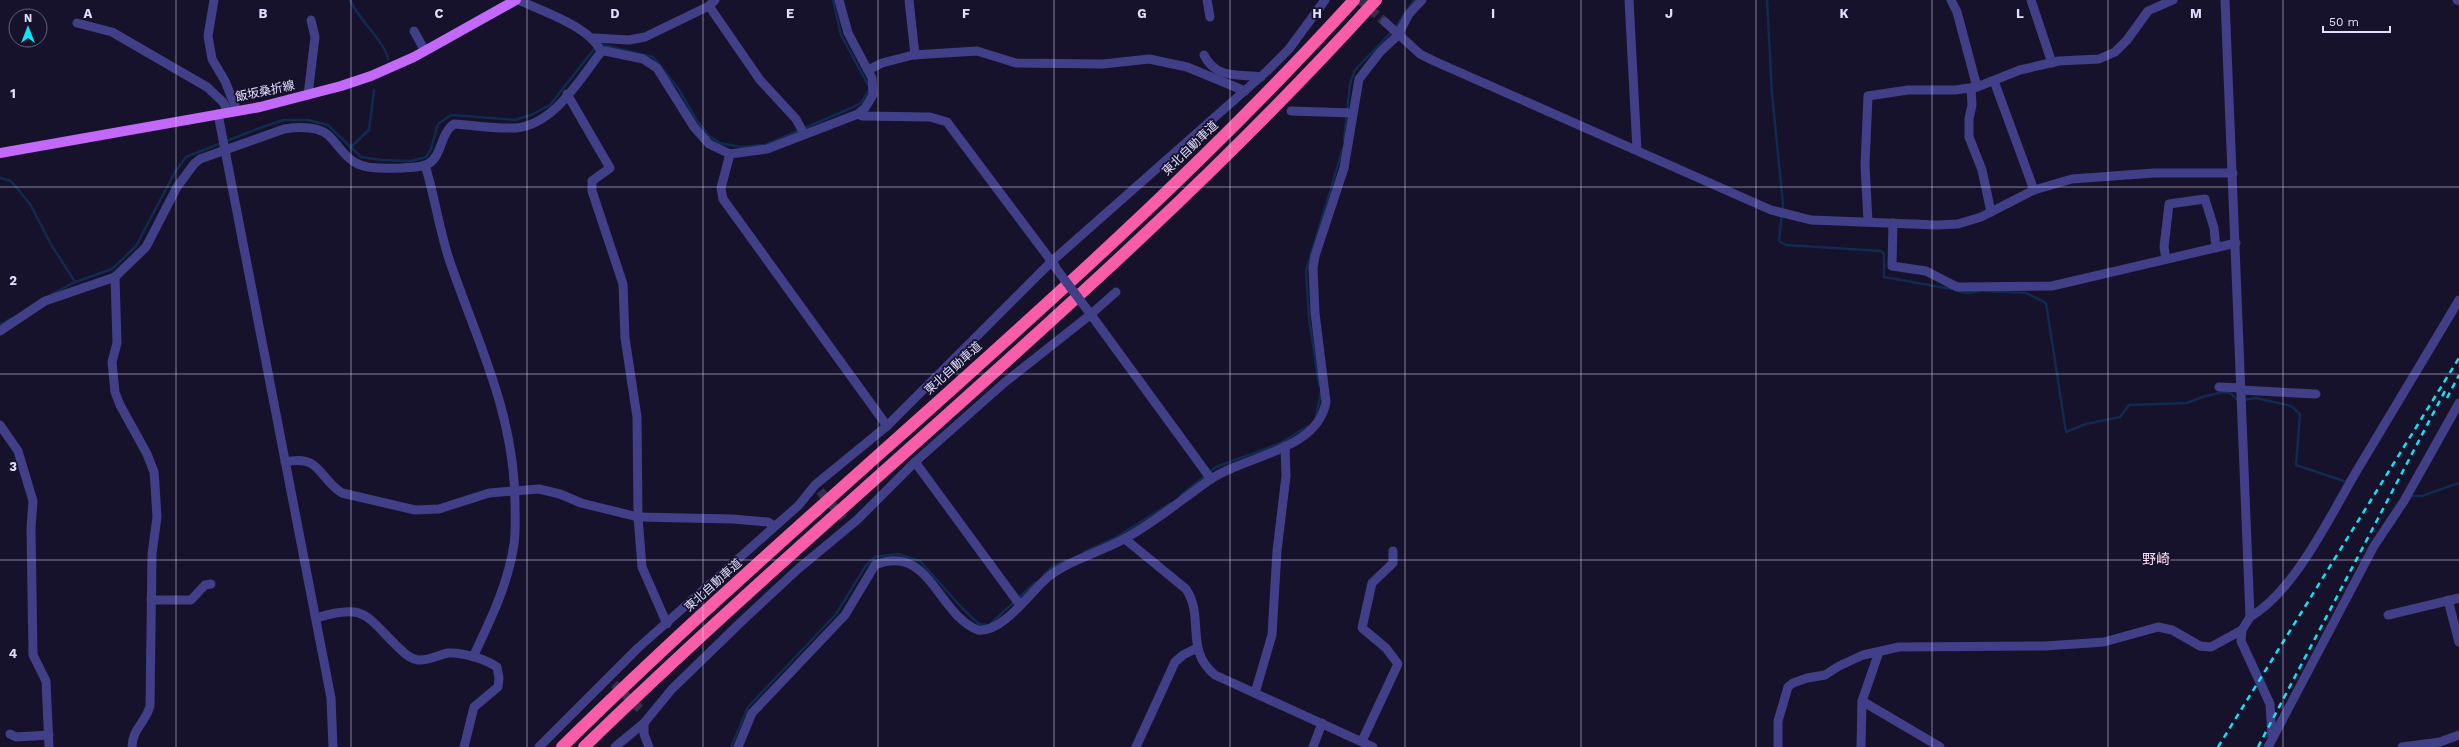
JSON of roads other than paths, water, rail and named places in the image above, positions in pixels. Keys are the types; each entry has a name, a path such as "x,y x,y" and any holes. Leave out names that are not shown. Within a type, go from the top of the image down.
{"highway":[{"name":"東北自動車道","path":"562,747 694,621 1109,245 1233,126 1354,0"},
{"path":"1339,41 1376,0"},
{"path":"584,747 705,632 1018,350 1192,188 1382,0"}],"main road":[{"name":"飯坂桑折線","path":"0,153 232,112 308,95 371,76 425,51 517,0"}],"street":[{"path":"214,0 208,36 212,59 225,81 232,112"},
{"path":"517,0 570,24 598,45 650,62 657,68 702,137 709,144 730,154 761,151 802,130 858,114 873,95 874,88 868,70 848,33 839,0"},
{"path":"909,0 915,55"},
{"path":"1207,0 1210,17"},
{"path":"539,747 610,681 667,624 774,526 887,426 1053,264 1261,77 1289,48 1325,0"},
{"path":"738,747 752,713 763,698 845,615 875,565 890,561 911,563 925,575 951,608 978,630 993,628 1017,601 1054,573 1125,539 1178,504 1208,475 1236,466 1285,446 1316,428 1325,410 1326,394 1315,313 1313,268 1344,168 1349,113 1359,79 1364,70 1392,29 1422,0"},
{"path":"1628,0 1637,150"},
{"path":"1951,0 1957,12 1974,88 1969,119 1969,137 1982,170 1991,212"},
{"path":"2031,0 2052,63"},
{"path":"1868,222 1865,165 1868,96 1908,90 1974,88 2020,70 2066,60 2090,60 2107,56 2127,40 2148,11 2173,0"},
{"path":"2225,0 2250,617"},
{"path":"0,330 45,301 115,277 146,247 186,171 200,159 284,129 306,128 327,134 350,159 364,166 385,168 425,165 435,156 445,134 454,124 515,128 534,124 552,112 567,94 598,45 645,37 712,3 760,80 802,130"},
{"path":"308,95 315,37 311,20"},
{"path":"77,22 112,32 207,87 224,102 232,112"},
{"path":"1392,29 1420,54 1434,61 1790,216 1811,220 1937,226 1958,224 1991,212 2034,190 2072,178 2113,175 2233,173"},
{"path":"414,31 425,51"},
{"path":"868,70 882,63 915,55 977,51 1016,64 1103,64 1149,59 1187,67 1245,91"},
{"path":"1204,55 1209,66 1219,73 1261,77"},
{"path":"1994,81 2034,190"},
{"path":"567,94 610,168 592,181 592,191 623,284 625,338 637,417 638,517 642,567 667,624"},
{"path":"1291,111 1349,113"},
{"path":"218,114 331,698 333,747"},
{"path":"858,114 862,116 930,117 947,122 1208,475"},
{"path":"730,154 721,188 723,199 887,426"},
{"path":"425,165 435,195 450,260 478,332 507,422 513,458 515,490 514,544 501,596 473,657"},
{"path":"2166,259 2164,247 2169,204 2205,199 2214,228 2216,248"},
{"path":"1893,223 1892,266 1926,271 1957,287 2052,286 2236,243"},
{"path":"115,277 117,343 112,362 115,392 154,472 157,517 152,554 150,706 148,712 133,734 132,747"},
{"path":"615,747 741,622 914,462 1004,382 1116,292"},
{"path":"2272,736 2270,704 2241,641 2242,630 2250,617 2264,608 2283,588 2311,548 2459,300"},
{"path":"2219,387 2241,394 2316,394"},
{"path":"2268,747 2272,736 2374,546 2406,497 2459,404"},
{"path":"0,425 18,450 33,502 31,528 34,655 46,681 49,747"},
{"path":"1255,693 1272,635 1277,551 1286,476 1285,446"},
{"path":"285,462 300,459 310,462 334,488 342,493 415,510 439,509 489,493 539,489 560,494 581,503 638,517 733,519 768,522 774,526"},
{"path":"914,462 1017,601"},
{"path":"1125,539 1186,589 1192,597 1196,648 1208,670 1215,675 1373,747"},
{"path":"1362,742 1398,664 1386,648 1362,628 1372,583 1393,563 1393,551"},
{"path":"151,600 191,600 206,586 211,584"},
{"path":"2388,615 2459,598"},
{"path":"2448,600 2459,642"},
{"path":"316,618 333,612 357,611 382,628 393,642 412,659 419,660 454,653 473,657 497,667 499,678 498,687 474,707 464,747"},
{"path":"1778,747 1778,721 1788,687 1793,683 1825,675 1838,666 1879,652 1899,647 2045,646 2104,642 2158,627 2172,630 2200,646 2211,647 2242,630"},
{"path":"1136,747 1175,662 1196,648"},
{"path":"1861,747 1862,701 1879,652"},
{"path":"1862,701 1940,747"},
{"path":"644,717 644,734 649,747"},
{"path":"1313,747 1322,723"},
{"path":"10,734 16,737 49,735"},
{"path":"2402,747 2439,744 2459,735"}],"waterway":[{"path":"350,0 359,15 382,45 388,59"},
{"path":"833,0 841,35 868,85"},
{"path":"1344,141 1350,84 1355,70 1397,26 1415,0"},
{"path":"1767,0 1772,94 1783,204 1779,241 1786,245 1881,251 1884,254 1884,277 1951,289"},
{"path":"599,44 653,57 678,88 696,119 709,136 720,143 740,147 765,145 849,109 861,103 869,90"},
{"path":"52,294 75,282 112,269 136,246 175,172 186,157 284,120 308,120 328,125 361,157 381,160 411,161 426,157 431,149 438,124 451,115 515,120 531,115 550,105 595,48"},
{"path":"350,148 369,130 374,90"},
{"path":"1319,385 1309,318 1306,271 1343,148"},
{"path":"0,178 11,181 30,204 52,246 75,282"},
{"path":"1958,291 1967,293 1980,291"},
{"path":"1985,291 2026,293 2046,303 2066,432 2086,424 2120,417 2129,405 2187,403 2202,397 2223,392 2230,393 2238,400"},
{"path":"0,325 12,318"},
{"path":"1316,416 1321,392"},
{"path":"2243,400 2256,398 2291,406 2300,414 2296,465 2344,481"},
{"path":"1210,472 1216,467 1281,443 1308,426"},
{"path":"1180,496 1206,475"},
{"path":"2410,496 2422,496 2459,483"},
{"path":"1084,552 1115,538 1171,503"},
{"path":"731,747 748,707 836,614 865,567 875,557 898,554 920,561 962,608 979,624 986,625"},
{"path":"1044,575 1052,567 1066,560"},
{"path":"991,623 1036,582"}],"tunnel":[{"path":"1360,0 1385,22"},
{"path":"820,491 845,520"},
{"path":"614,684 642,711"}],"railway":[{"path":"2218,747 2459,358"},
{"path":"2447,398 2459,375"},
{"path":"2258,747 2446,389"}],"district":[{"name":"野崎","path":"2156,559"}]}
